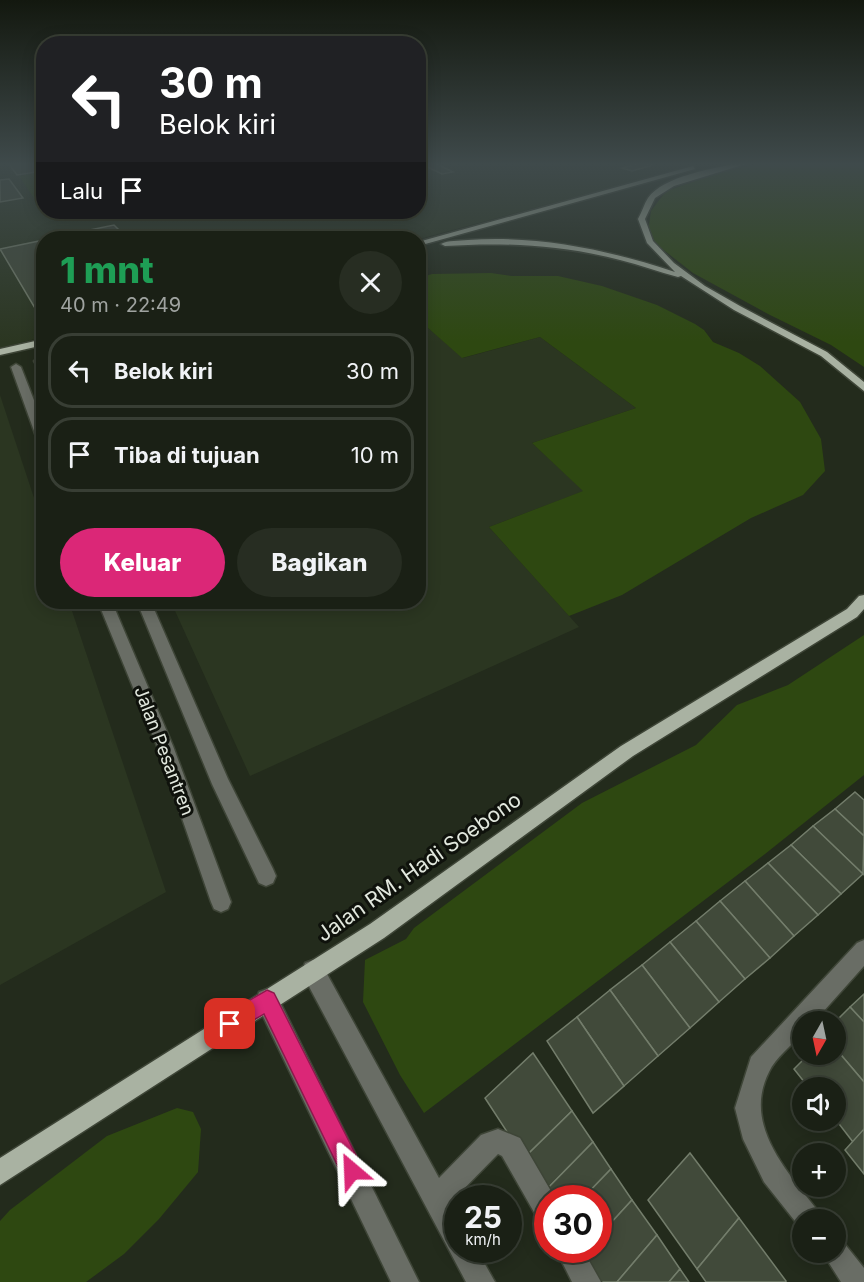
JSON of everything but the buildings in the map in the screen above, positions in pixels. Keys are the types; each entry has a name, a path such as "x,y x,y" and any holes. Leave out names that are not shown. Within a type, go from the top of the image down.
{"main road":[{"path":"426,243 497,223"},
{"path":"643,223 651,245 665,260 689,279 756,318 821,351 864,388"},
{"path":"426,244 504,242 562,246 615,255 689,279"},
{"path":"0,352 36,344"},
{"name":"Jalan RM. Hadi Soebono","path":"0,1173 377,931 627,751 852,613 864,600"}],"street":[{"path":"16,367 36,420"},
{"name":"Jalan Pesantren","path":"108,609 165,746 221,902"},
{"name":"Jalan Pesantren","path":"147,609 221,783 266,876"},
{"path":"801,1209 773,1173 755,1139 747,1108 759,1065 864,950"},
{"path":"313,970 444,1214"},
{"path":"267,1000 405,1282"},
{"path":"436,1199 490,1144 498,1141 511,1147 534,1187"},
{"path":"470,1263 481,1282"},
{"path":"576,1263 587,1282"},
{"path":"843,1263 858,1282"}],"shaded area":[{"path":"0,223 479,223 426,237 426,231 36,231 36,339 0,348"},
{"path":"426,326 463,358 540,337 636,408 532,443 584,491 489,527 579,627 250,776 174,609 426,609"},
{"path":"0,395 36,504 36,609 71,609 166,892 0,985"}],"green space":[{"path":"649,223 864,223 864,367 831,345 693,273 656,244 648,232"},
{"path":"491,273 512,276 558,276 602,286 657,305 695,324 704,330 713,342 739,353 760,366 800,402 821,439 825,471 803,495 751,518 622,595 569,616 489,527 583,491 532,443 636,408 540,337 462,358 426,326 426,276"},
{"path":"864,635 864,775 765,854 424,1113 400,1075 363,1002 365,960 406,939 414,928 582,803 696,745 737,705 788,685"},
{"path":"177,1108 193,1112 201,1129 198,1172 159,1219 124,1254 86,1282 0,1282 0,1221 10,1210 107,1136"}],"route":[{"path":"230,1024 267,1000 352,1171"}]}
